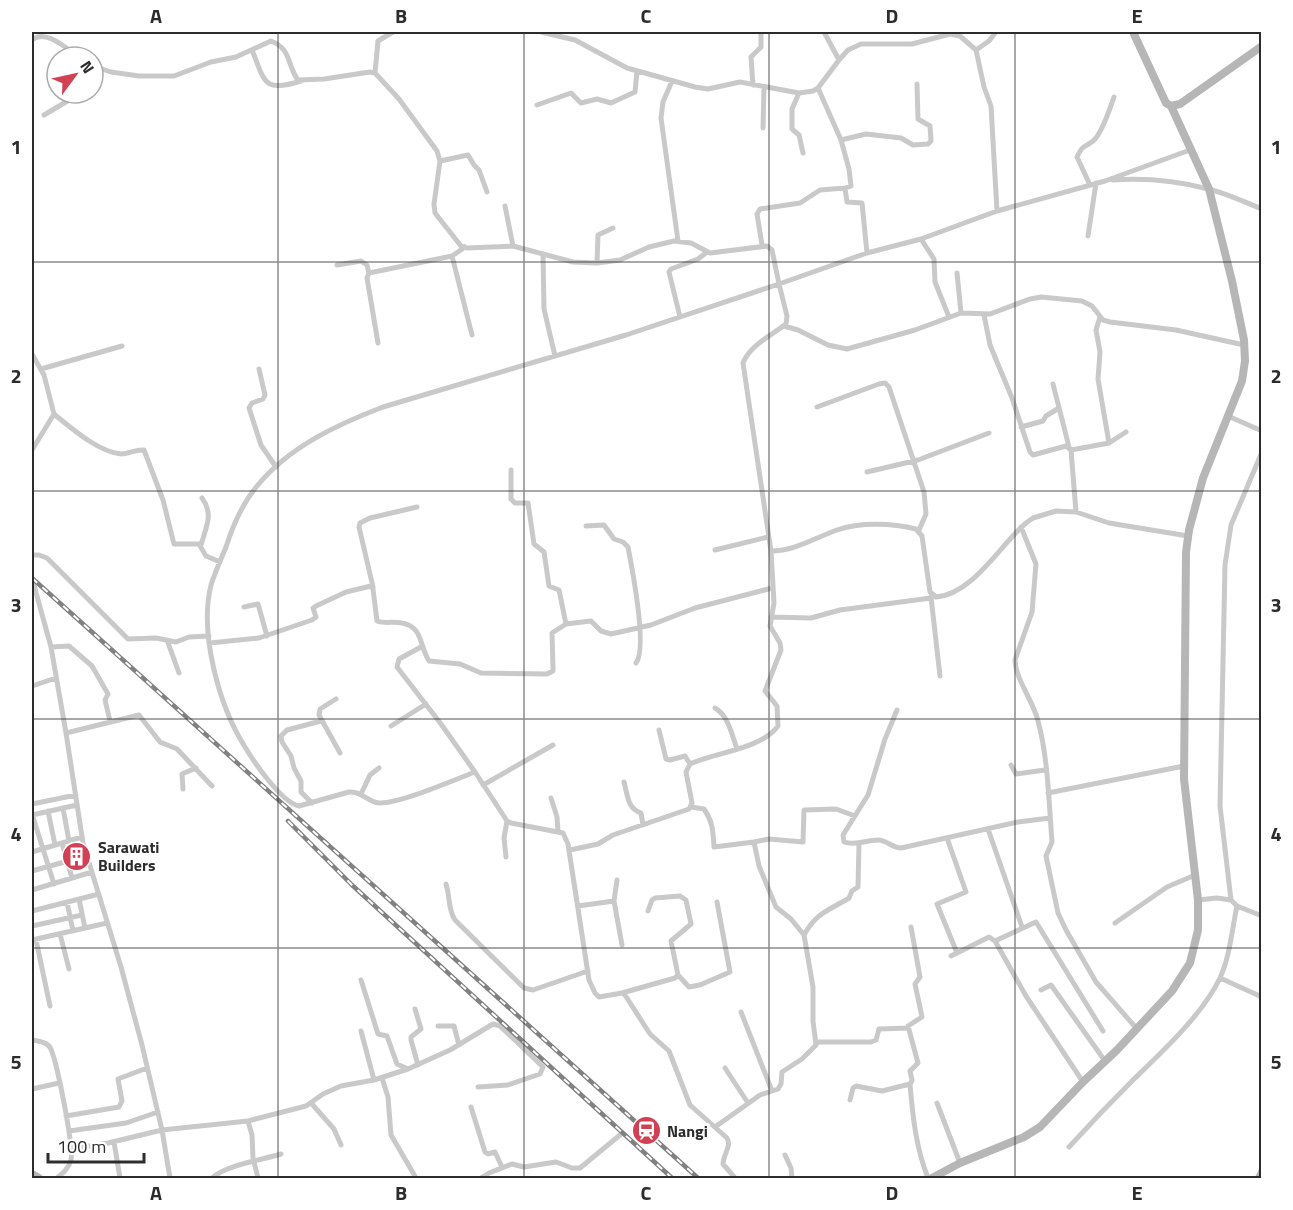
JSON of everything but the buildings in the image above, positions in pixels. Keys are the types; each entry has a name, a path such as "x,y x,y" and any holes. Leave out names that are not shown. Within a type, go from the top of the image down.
{"street":[{"path":"393,32 378,41 375,73 399,99 437,151 440,161 434,204 435,213 465,248"},
{"path":"541,32 575,40 616,63 672,81 702,88 736,82 799,93 819,88 838,60 848,50 861,44 912,44 943,33 960,36 976,50 984,87 991,106 998,211"},
{"path":"753,85 752,57 762,45 761,32"},
{"path":"824,32 838,60"},
{"path":"976,50 996,32"},
{"path":"1133,32 1166,103 1172,106 1180,104 1262,46"},
{"path":"32,36 47,37 60,45"},
{"path":"105,70 130,75 174,76 252,50 266,42 275,42 288,55 295,78 301,81"},
{"path":"252,50 269,84 285,86 301,81 375,73"},
{"path":"537,105 572,93 581,103 597,99 611,103 635,92 637,71"},
{"path":"672,81 663,102 661,118 678,241"},
{"path":"841,140 866,134 902,138 913,145 928,144 931,141 930,126 918,119 917,84"},
{"path":"763,128 765,87"},
{"path":"762,245 757,214 760,209 800,203 820,190 845,189 852,184 841,140 833,126 819,88"},
{"path":"799,93 792,109 792,129 799,135 803,153"},
{"path":"1088,236 1093,184 1077,157 1082,147 1095,140 1114,97"},
{"path":"44,115 61,105"},
{"path":"908,1028 918,1063 911,1069 910,1084 916,1138 921,1161 930,1179 960,1163 1024,1137 1040,1127 1172,992 1190,963 1198,930 1198,900 1184,779 1186,552 1203,478 1242,381 1245,360 1232,281 1209,189 1172,106"},
{"path":"475,772 389,802 368,801 356,791 299,806 287,800 248,753 230,721 215,674 209,636 211,585 233,525 244,504 257,485 276,467 309,441 329,429 356,418 434,391 680,317 867,254 921,239 998,211 1105,181 1190,150"},
{"path":"440,161 468,155 479,170 487,192"},
{"path":"1105,181 1130,179 1209,189 1262,208"},
{"path":"845,189 847,202 862,203 867,254"},
{"path":"505,206 513,246"},
{"path":"597,263 598,235 613,228"},
{"path":"921,239 934,259 935,282 949,317"},
{"path":"369,273 452,256 465,248 513,246 573,262 597,263 620,260 649,247 678,241 691,243 707,252 717,253 762,245 771,247 787,316 786,324 764,339 746,356 743,363 771,551 774,603 771,630 780,643 781,650 765,691 777,706 779,720 778,726 771,733 737,749 690,764 686,772 691,807"},
{"path":"680,317 669,272 671,269 698,259 707,252"},
{"path":"543,254 544,309 555,356"},
{"path":"452,256 472,335"},
{"path":"337,265 361,261 367,266 378,343"},
{"path":"957,273 961,313"},
{"path":"784,326 798,330 828,345 847,349 915,330 961,313 984,315 1041,297 1082,301 1092,306 1100,317 1110,322 1176,330 1244,345"},
{"path":"984,315 990,345 1033,455 1063,446 1070,449 1109,443 1126,432"},
{"path":"1100,317 1096,330 1100,352 1098,379 1109,443"},
{"path":"41,369 122,346"},
{"path":"32,354 41,369 53,403 54,414 32,450"},
{"path":"259,369 265,394 263,399 252,403 249,408 261,445 276,467"},
{"path":"817,407 879,384 885,383 892,393 926,503 926,514 919,530 931,596 940,676"},
{"path":"1053,384 1070,449 1076,512"},
{"path":"1021,427 1043,421 1046,416 1059,408"},
{"path":"54,414 78,434 115,453 125,454 144,450 163,500 172,542 176,546 196,543 201,545"},
{"path":"1228,416 1262,431"},
{"path":"867,472 914,461 989,433"},
{"path":"1231,900 1220,806 1224,565 1231,525 1262,453"},
{"path":"510,470 512,499 515,502 528,503 534,544 544,552 549,586 559,590 566,624"},
{"path":"202,498 209,514 201,545 206,556 220,562"},
{"path":"417,507 370,518 360,523 359,527 373,587 377,621 400,623 413,627 419,634 427,658 432,663 460,664 480,673 547,674 553,671 552,633 566,624 591,621 606,634 640,627 695,608 772,588"},
{"path":"771,617 820,617 840,610 931,596 942,597 967,583 1021,527 1033,518 1056,511 1076,512 1109,523 1188,536"},
{"path":"586,526 604,525 614,539 626,544 640,627 641,654 636,663"},
{"path":"771,551 786,551 847,527 890,525 919,530"},
{"path":"1021,527 1036,564 1032,612 1016,660 1016,668 1038,721 1048,793 1052,845 1046,856 1058,913 1096,982 1137,1029"},
{"path":"715,550 768,537"},
{"path":"32,555 47,558 128,639 156,638 179,642 189,637 209,636"},
{"path":"32,578 51,647 82,837 147,1068 162,1130 170,1179"},
{"path":"210,643 267,636 315,619 314,607 336,596 353,590 373,587"},
{"path":"244,608 258,604 267,636"},
{"path":"167,640 179,673"},
{"path":"51,647 72,647 92,666 108,694 105,700 110,721"},
{"path":"422,647 399,659 397,667 475,772 507,821 517,825 558,831 567,838 588,972 595,993 599,997 622,993 675,978 678,975"},
{"path":"32,686 56,678"},
{"path":"336,699 320,709 319,715 340,753"},
{"path":"391,726 426,704"},
{"path":"715,708 725,718 737,749"},
{"path":"897,710 885,739 868,795 842,838 847,844 878,840 896,848 1050,818"},
{"path":"66,733 139,715 160,742 175,747 212,786"},
{"path":"312,803 299,789 301,781 281,736 287,730 321,721"},
{"path":"659,730 666,759 685,756 690,764"},
{"path":"483,785 554,745"},
{"path":"1011,765 1016,774 1045,770"},
{"path":"1048,793 1184,766"},
{"path":"183,789 182,774 196,768"},
{"path":"361,794 370,775 379,768"},
{"path":"624,782 631,807 641,813 643,825"},
{"path":"32,804 76,795"},
{"path":"551,798 557,817 558,831"},
{"path":"54,884 32,814 77,805"},
{"path":"570,850 592,846 614,835 691,807 704,809 713,824 714,847 769,839 803,843 804,810 836,809 855,816"},
{"path":"63,808 72,878"},
{"path":"48,811 55,845"},
{"path":"506,857 504,838 507,821"},
{"path":"988,829 1022,927"},
{"path":"32,852 82,837"},
{"path":"947,838 966,892 937,904 954,955 989,937 995,941 1026,996 1083,1082"},
{"path":"715,1127 764,1093 780,1087 782,1072 806,1057 816,1042 813,1021 813,987 804,935 776,907 758,862 754,842"},
{"path":"804,935 821,914 849,898 852,891 858,887 859,843"},
{"path":"32,871 68,861"},
{"path":"32,890 92,872"},
{"path":"1115,923 1167,887 1195,875"},
{"path":"617,880 614,901 622,945"},
{"path":"446,884 450,912 455,920 524,988 533,990 588,972"},
{"path":"32,911 99,894"},
{"path":"648,911 655,898 680,896 686,900 691,924 671,941 678,975 685,986 689,987 709,982 730,972 717,902"},
{"path":"1198,900 1217,898 1231,900 1237,906 1262,916"},
{"path":"79,899 85,928"},
{"path":"578,906 614,901"},
{"path":"66,902 73,931"},
{"path":"1069,1147 1172,1042 1220,978 1237,906"},
{"path":"32,926 82,915"},
{"path":"995,941 1036,922 1103,1031"},
{"path":"50,1006 34,940 107,923"},
{"path":"908,1028 922,1017 915,984 920,977 911,927"},
{"path":"60,934 69,969"},
{"path":"1220,978 1262,998"},
{"path":"361,980 378,1035 387,1036 397,1064 408,1069"},
{"path":"1041,990 1051,984 1106,1061"},
{"path":"622,993 650,1034 669,1052 690,1105 729,1141 723,1164 735,1179"},
{"path":"416,1009 421,1029 411,1037 417,1065"},
{"path":"741,1012 772,1091"},
{"path":"71,1149 114,1142 162,1130 248,1121 312,1104 323,1094 340,1086 374,1080 408,1069 459,1045 496,1024 543,1067 540,1074 514,1084 478,1087"},
{"path":"438,1026 454,1026 459,1045"},
{"path":"816,1042 871,1042 876,1040 879,1029 908,1028"},
{"path":"361,1031 374,1080"},
{"path":"32,1040 43,1041 52,1051 69,1131 71,1162 57,1179"},
{"path":"66,1116 119,1107 122,1101 118,1079 147,1068"},
{"path":"725,1068 748,1103"},
{"path":"381,1078 388,1097 391,1136 416,1179"},
{"path":"32,1089 59,1083"},
{"path":"850,1100 852,1088 856,1086 882,1091 910,1084"},
{"path":"937,1102 960,1163"},
{"path":"312,1104 334,1129 341,1144"},
{"path":"471,1107 486,1154 495,1152 502,1167"},
{"path":"69,1131 126,1123 158,1112"},
{"path":"248,1121 258,1179"},
{"path":"481,1179 512,1164 524,1167 556,1162 572,1168 580,1168 620,1135"},
{"path":"114,1142 120,1179"},
{"path":"212,1179 217,1174 281,1154"},
{"path":"785,1155 792,1179"},
{"path":"1259,1179 1262,1172"},
{"path":"32,1174 39,1179"}],"railway":[{"path":"32,578 698,1178"},
{"path":"288,821 352,885 672,1178"}],"place":[{"name":"Sarawati Builders","path":"77,856"},
{"name":"Nangi","path":"646,1131"}]}
